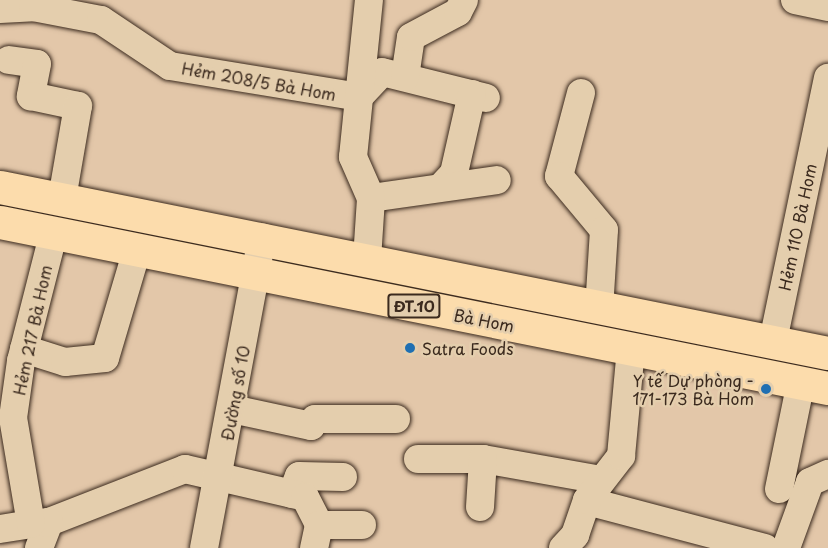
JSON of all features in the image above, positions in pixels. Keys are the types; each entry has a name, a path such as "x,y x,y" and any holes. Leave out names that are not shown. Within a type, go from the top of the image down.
{"main road":[{"name":"Bà Hom","path":"0,187 262,237 599,309 828,352"},
{"name":"Bà Hom","path":"0,222 814,385"}],"street":[{"path":"366,259 371,198 353,157 369,0"},
{"path":"405,77 411,37 458,12 464,0"},
{"path":"795,0 828,7"},
{"name":"Hẻm 208/5 Bà Hom","path":"0,9 33,7 101,20 170,66 359,97"},
{"path":"9,60 38,64 31,96 78,106 62,199"},
{"path":"359,97 382,72 479,96 454,173 443,185"},
{"name":"Hẻm 110 Bà Hom","path":"773,341 822,140 828,78"},
{"path":"581,93 559,176 604,230 599,309"},
{"path":"371,198 443,185 497,180"},
{"name":"Hẻm 217 Bà Hom","path":"40,531 13,418 24,349 54,232"},
{"name":"Đường số 10","path":"204,548 220,477 262,237"},
{"path":"24,349 65,362 105,358 137,250"},
{"path":"563,548 575,535 594,491 621,456 631,349"},
{"path":"779,489 814,385"},
{"path":"232,409 311,426 315,418 396,419"},
{"path":"418,459 483,459 594,491 765,548"},
{"path":"480,507 483,459"},
{"path":"0,529 40,531 173,471 220,477 292,494 314,505 317,536 362,525"},
{"path":"786,548 810,482 828,474"},
{"path":"292,494 299,476 343,477"}],"place":[{"name":"Satra Foods","path":"410,348"},
{"name":"Y tế Dự phòng - 171-173 Bà Hom","path":"766,389"}]}
